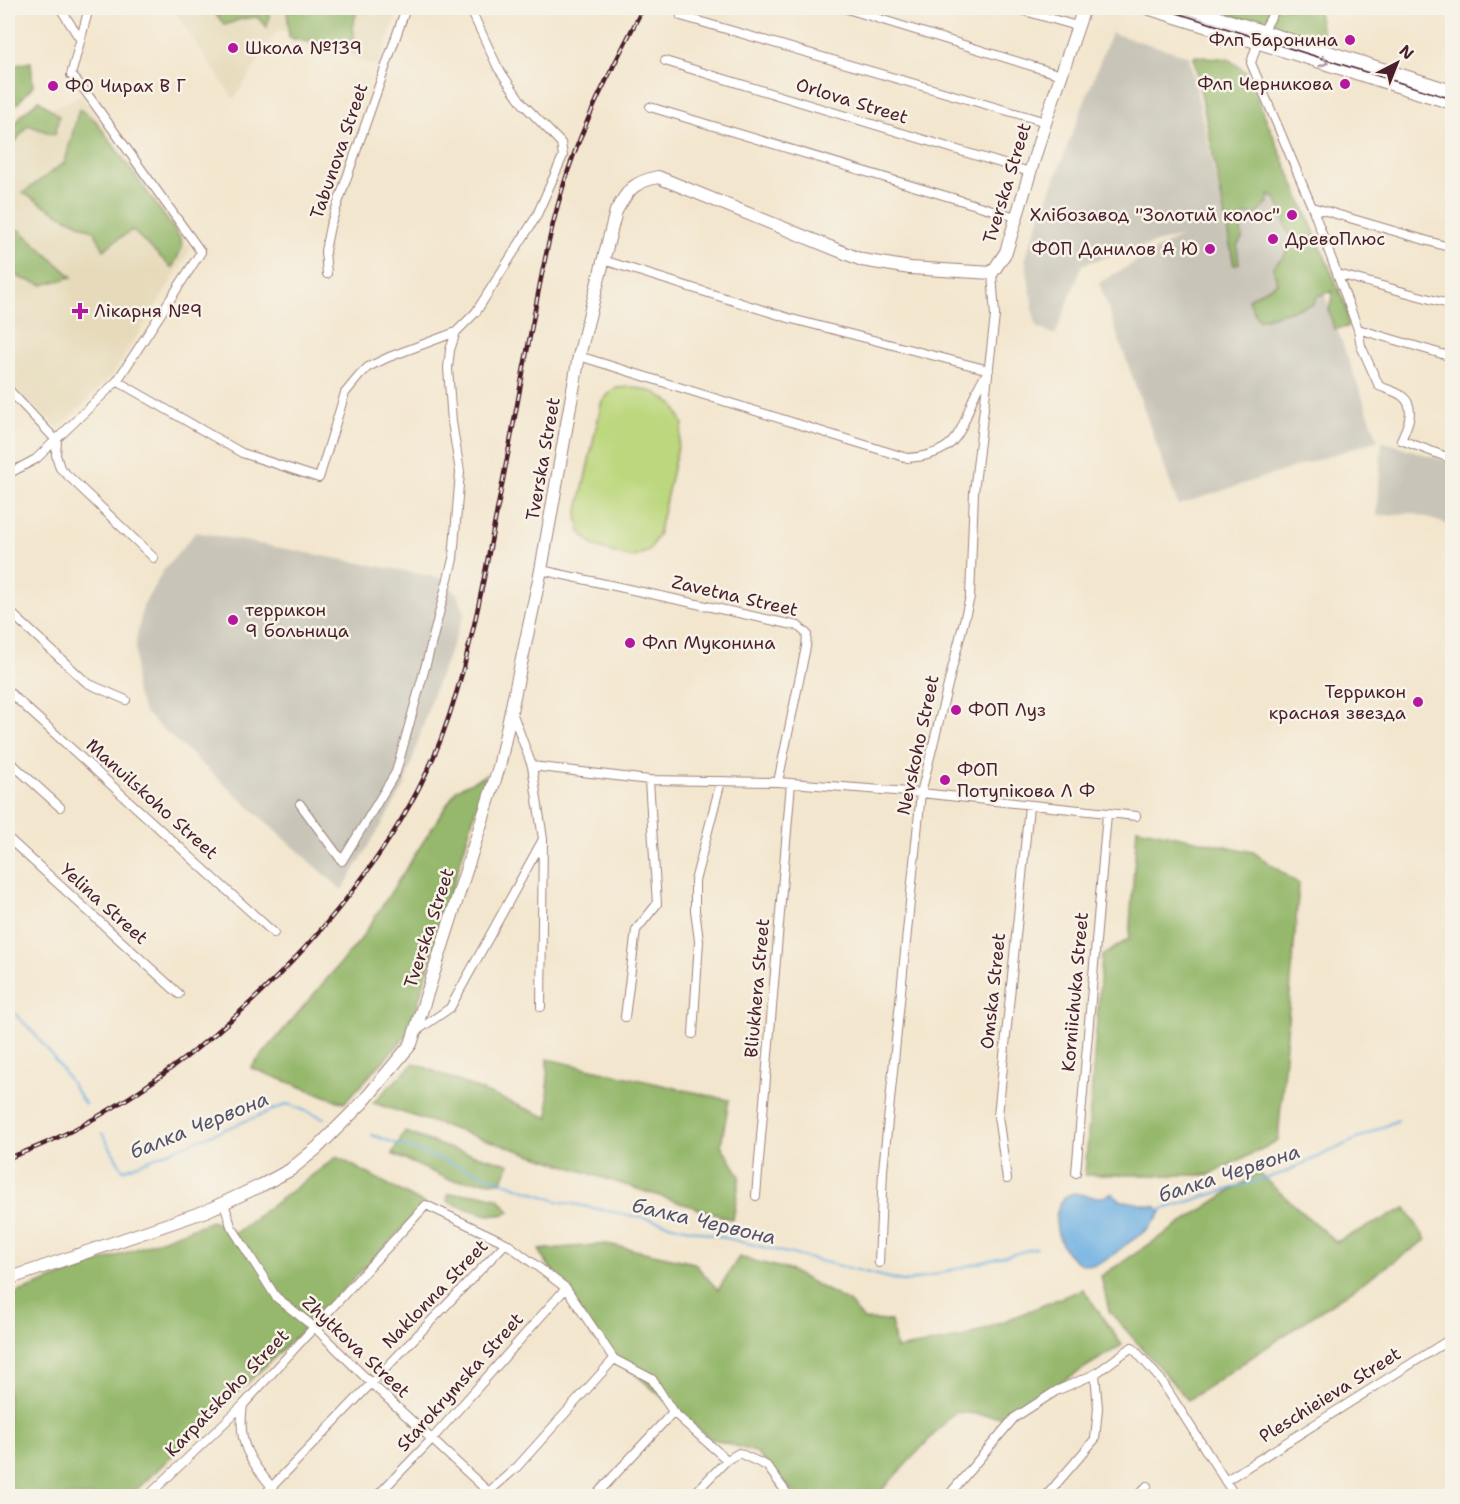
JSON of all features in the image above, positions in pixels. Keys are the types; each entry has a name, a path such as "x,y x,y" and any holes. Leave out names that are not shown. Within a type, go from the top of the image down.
{"main road":[{"name":"Tverska Street","path":"8,1279 224,1203 290,1170 317,1148 363,1102 411,1044 499,767 541,570 579,356 616,211 627,192 641,180 658,177 862,260 910,268 992,273 1006,252 1084,8"},
{"path":"1148,8 1261,36 1452,91"},
{"path":"1189,8 1261,36 1452,103"}],"street":[{"path":"60,8 80,39"},
{"path":"8,474 36,459 117,381 201,252 83,88 71,75 89,8"},
{"name":"Tabunova Street","path":"327,274 325,251 330,226 406,8"},
{"path":"117,381 242,453 319,478 345,393 368,367 456,332 476,312 537,217 563,156 561,143 523,104 498,68 470,8"},
{"path":"844,8 1061,75"},
{"path":"1014,8 1077,26"},
{"path":"1276,8 1261,36 1251,63 1312,207 1358,328 1361,346 1379,386 1403,396 1408,407 1410,421 1401,440 1452,459"},
{"name":"Orlova Street","path":"681,16 1046,122"},
{"name":"Orlova Street","path":"665,61 1030,172"},
{"path":"650,107 1016,217"},
{"path":"1312,207 1452,248"},
{"path":"579,356 907,458 935,454 949,446 960,435 980,381 988,370 792,319 603,260"},
{"name":"Nevskoho Street","path":"879,1263 883,1170 921,793 970,597 974,492 995,316 992,273"},
{"path":"1338,274 1452,305"},
{"path":"1358,328 1452,357"},
{"path":"300,804 342,861 396,772 453,558 460,472 452,422 448,368 450,350 456,332"},
{"path":"8,389 57,441 56,454 60,468 154,558"},
{"name":"Zavetna Street","path":"541,570 798,626 807,634 778,782"},
{"path":"8,610 87,683 126,700"},
{"name":"Manuilskoho Street","path":"8,691 274,933"},
{"path":"512,712 532,766 543,839 541,1006"},
{"path":"8,760 60,807"},
{"path":"532,766 649,780 778,782 921,793 1136,816"},
{"path":"625,1017 636,930 657,904 649,780"},
{"path":"693,1034 699,940 695,910 695,881 721,781"},
{"name":"Bliukhera Street","path":"756,1196 791,783"},
{"name":"Omska Street","path":"1007,1179 998,1116 1029,806"},
{"name":"Korniichuka Street","path":"1076,1173 1107,814"},
{"name":"Yelina Street","path":"8,838 179,994"},
{"path":"414,1032 450,1008 543,839"},
{"name":"Zhytkova Street","path":"224,1203 231,1226 276,1296 314,1327 489,1495"},
{"name":"Karpatskoho Street","path":"148,1497 243,1405 426,1205 506,1243"},
{"path":"506,1243 566,1288 614,1359 652,1379 673,1412 727,1460"},
{"name":"Naklonna Street","path":"263,1497 506,1243"},
{"name":"Starokrymska Street","path":"377,1497 432,1439 566,1288"},
{"name":"Pleschieieva Street","path":"1225,1481 1452,1338"},
{"path":"948,1497 1014,1418 1056,1390 1095,1374 1132,1347 1161,1380 1225,1481 1231,1495"},
{"path":"489,1495 614,1359"},
{"path":"1046,1497 1095,1438 1098,1408 1095,1374"},
{"path":"243,1405 242,1431 249,1459 279,1497"},
{"path":"595,1497 673,1412"},
{"path":"692,1497 727,1460 739,1453 767,1466 789,1497"},
{"path":"1137,1497 1147,1486"}],"shaded area":[{"name":"Школа №139","path":"172,8 399,8 378,67 278,29 234,99"},
{"path":"1111,33 1189,56 1223,213 1282,180 1378,440 1178,505 1099,283 1181,236 1083,264 1055,335 1036,327 1025,257"},
{"name":"Лікарня №9","path":"81,96 191,249 114,373 59,428 8,385 8,125"},
{"path":"1382,441 1452,463 1452,526 1412,513 1377,516"},
{"path":"196,532 441,578 457,594 465,613 432,696 404,787 342,890 145,713 135,690 136,641 143,606 163,571"}],"green space":[{"path":"213,8 264,8 269,15 267,27 257,17 241,19 225,25 212,10"},
{"path":"287,8 358,8 353,25 355,52 289,38"},
{"path":"1202,8 1317,8 1325,46"},
{"path":"1194,56 1228,59 1246,72 1347,309 1348,327 1334,329 1329,311 1333,291 1317,296 1314,304 1258,320 1248,299 1277,283 1273,266 1284,257 1291,240 1277,199 1269,195 1267,204 1256,215 1245,214 1240,223 1242,238 1237,246 1239,263 1234,265"},
{"path":"31,62 33,86 17,104 8,110 8,67"},
{"path":"39,100 59,116 55,135 28,125 8,151 8,136 22,114"},
{"path":"79,109 95,120 181,239 182,248 172,268 132,230 104,250 94,231 23,193 65,162"},
{"path":"8,230 20,230 72,277 43,285 20,278 8,268"},
{"path":"634,387 656,393 674,405 683,424 658,535 649,551 632,558 595,547 580,532 577,515 602,401 615,388"},
{"path":"486,775 409,1033 344,1103 251,1068 361,939 457,789"},
{"path":"1137,828 1253,852 1299,884 1278,1141 1209,1175 1085,1175 1102,956 1129,939"},
{"path":"547,1059 729,1100 721,1145 740,1176 733,1220 373,1103 414,1063 549,1118"},
{"path":"405,1132 448,1148 510,1164 501,1182 450,1180 392,1154"},
{"path":"337,1157 426,1205 310,1323 130,1496 8,1496 8,1296 212,1221 235,1233"},
{"path":"1258,1173 1336,1242 1406,1208 1426,1240 1188,1400 1109,1311 1101,1276"},
{"path":"448,1194 481,1194 499,1199 510,1212 495,1215 479,1213 448,1202"},
{"path":"607,1244 694,1263 718,1290 739,1257 789,1270 849,1302 864,1320 891,1321 896,1349 962,1338 1083,1289 1122,1345 1004,1417 955,1412 876,1496 797,1496 755,1452 709,1438 593,1337 539,1250"}],"water":[{"path":"1074,1193 1098,1197 1112,1193 1122,1201 1156,1206 1161,1212 1149,1227 1109,1259 1098,1264 1085,1264 1073,1259 1064,1249 1056,1222 1058,1209 1063,1199"}],"waterway":[{"name":"балка Червона","path":"8,1008 40,1041 85,1104"},
{"name":"балка Червона","path":"102,1133 123,1170 288,1104 324,1118"},
{"name":"балка Червона","path":"1157,1211 1283,1173 1398,1120"},
{"name":"балка Червона","path":"372,1135 557,1201 648,1219 906,1282 1036,1248"}],"tram line":[{"path":"1161,8 1452,99"}],"railway":[{"path":"8,1158 39,1146 101,1115 189,1055 241,1011 301,952 329,920 382,850 405,814 441,739 472,636 543,269 568,171 593,108 643,8"}],"place":[{"name":"Флп Баронина","path":"1350,40"},
{"name":"Школа №139","path":"233,48"},
{"name":"Флп Черникова","path":"1345,84"},
{"name":"ФО Чирах В Г","path":"53,86"},
{"name":"Хлібозавод \"Золотий колос\"","path":"1292,215"},
{"name":"ДревоПлюс","path":"1273,239"},
{"name":"ФОП Данилов А Ю","path":"1210,249"},
{"name":"Лікарня №9","path":"80,311"},
{"name":"террикон 9 больница","path":"233,620"},
{"name":"Флп Муконина","path":"630,643"},
{"name":"Террикон красная звезда","path":"1418,702"},
{"name":"ФОП Луз","path":"956,710"},
{"name":"ФОП Потупікова Л Ф","path":"945,780"}]}
